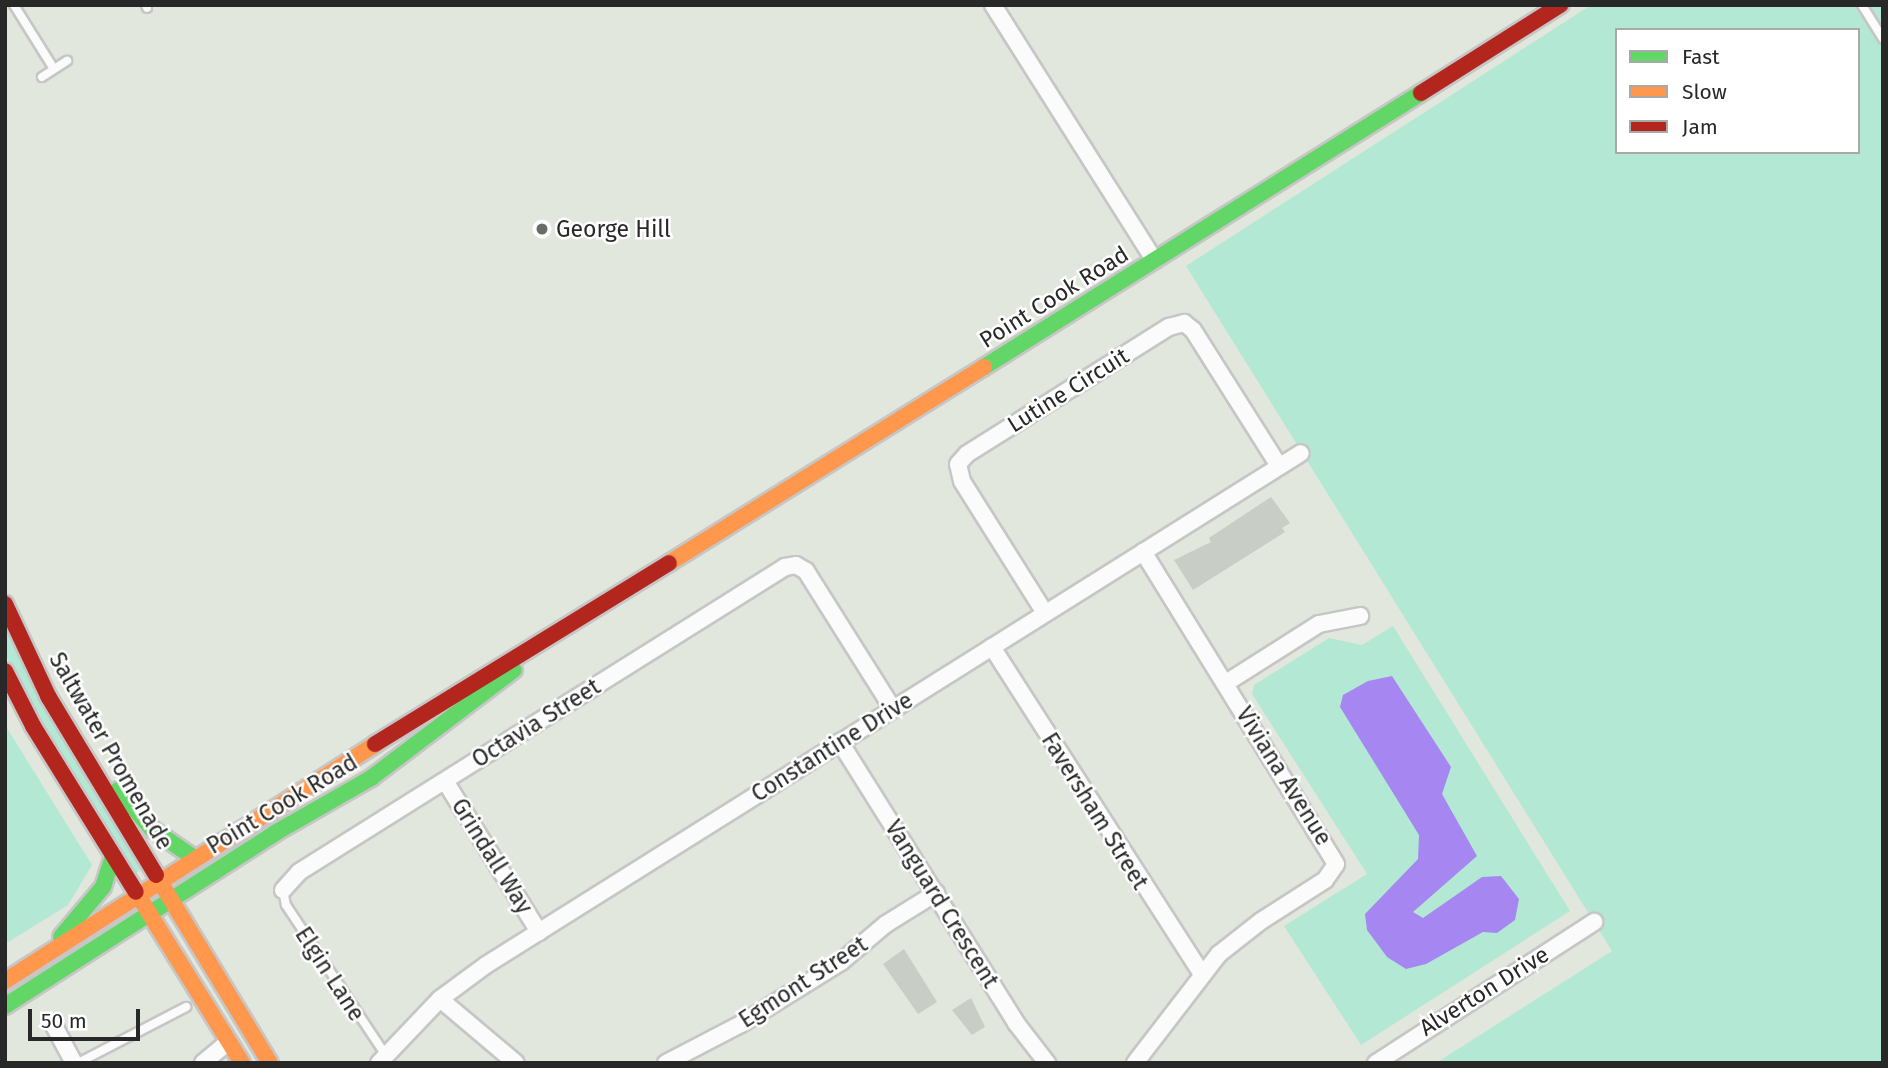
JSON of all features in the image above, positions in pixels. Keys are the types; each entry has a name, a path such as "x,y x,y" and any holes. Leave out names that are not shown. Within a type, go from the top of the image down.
{"main road":[{"name":"Point Cook Road","path":"5,981 508,659 571,625 1560,5"},
{"name":"Saltwater Promenade","path":"5,604 48,696 270,1063"},
{"name":"Point Cook Road","path":"5,1006 387,767 571,625"},
{"path":"5,671 33,726 242,1063"},
{"path":"77,746 152,829 194,858"},
{"path":"51,952 66,928 103,887 113,856"}],"street":[{"path":"993,5 1154,260"},
{"name":"Lutine Circuit","path":"1045,613 962,481 958,464 1172,325 1191,327 1279,466"},
{"name":"Constantine Drive","path":"382,1059 440,999 539,932 1301,453"},
{"name":"Viviana Avenue","path":"1135,1063 1201,973 1245,932 1325,880 1336,864 1226,682 1143,552"},
{"name":"Octavia Street","path":"283,890 299,872 780,570 796,565 809,575 893,709"},
{"path":"1226,682 1319,624 1360,615"},
{"name":"Faversham Street","path":"992,647 1201,973"},
{"name":"Vanguard Crescent","path":"841,742 1037,1060"},
{"name":"Grindall Way","path":"445,781 539,932"},
{"name":"Egmont Street","path":"666,1063 741,1024 841,962 886,924 936,893"},
{"name":"Alverton Drive","path":"1376,1063 1594,922"},
{"path":"440,999 516,1063"},
{"path":"52,1022 76,1063"},
{"path":"203,1063 228,1042"}],"lane":[{"path":"14,5 54,69"},
{"path":"1862,5 1883,39"},
{"path":"42,77 67,61"},
{"name":"Elgin Lane","path":"283,890 286,905 382,1059"},
{"path":"76,1063 186,1007"}],"green space":[{"path":"1591,5 1883,5 1883,1063 1436,1063 1612,951 1186,266"},
{"path":"5,622 143,869 135,874 25,696 5,654"},
{"path":"1393,626 1570,911 1361,1045 1284,926 1367,874 1252,694 1254,685 1329,638 1362,645"},
{"path":"5,725 92,865 68,905 5,944"}],"shaded area":[{"path":"1392,676 1451,767 1442,794 1477,856 1413,912 1423,918 1482,877 1501,876 1519,899 1515,920 1497,933 1483,932 1426,964 1406,969 1387,957 1367,930 1365,914 1418,859 1419,835 1340,707 1343,695 1368,681"}],"building":[{"path":"1271,497 1290,523 1282,528 1285,532 1193,590 1174,560 1211,542 1209,538"},
{"path":"904,949 937,1002 918,1014 883,964"},
{"path":"971,998 985,1027 972,1035 952,1010"}],"traffic: fast":[{"path":"984,367 1421,93"},
{"path":"5,1006 275,833 371,778 514,670"},
{"path":"118,790 152,829 194,858"},
{"path":"61,937 103,887 113,856"}],"traffic: slow":[{"path":"669,563 984,367"},
{"path":"5,981 375,744"},
{"path":"156,875 270,1063"},
{"path":"136,892 242,1063"}],"traffic: jam":[{"path":"1421,93 1560,5"},
{"path":"375,744 669,563"},
{"path":"5,604 48,696 156,875"},
{"path":"5,671 33,726 136,892"}],"place":[{"name":"George Hill","path":"542,229"}]}
